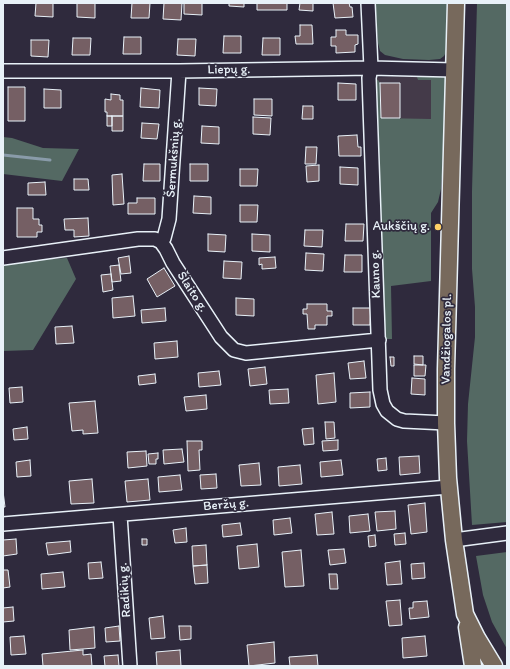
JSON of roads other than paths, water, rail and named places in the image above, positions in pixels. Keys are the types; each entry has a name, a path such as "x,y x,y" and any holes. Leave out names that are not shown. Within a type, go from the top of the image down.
{"main road":[{"name":"Vandžiogalos pl.","path":"456,3 446,369 446,423 449,487 454,540 465,614 477,638 494,666"},
{"path":"465,614 473,666"}],"street":[{"name":"Kauno g.","path":"368,3 371,68 369,86 380,390 383,404 387,411 397,418 404,420 446,423"},
{"name":"Liepų g.","path":"3,71 179,71 371,68 454,70"},
{"name":"Šermukšnių g.","path":"161,242 164,238 169,219 179,71"},
{"path":"3,258 138,239 155,239 161,242"},
{"name":"Šlaito g.","path":"161,242 221,337 234,350 246,353 379,340"},
{"name":"Beržų g.","path":"3,524 449,487"},
{"name":"Radikių g.","path":"120,515 130,666"},
{"path":"454,540 507,533"}],"waterway":[{"path":"3,155 50,160"}],"place":[{"name":"Aukščių g.","path":"438,227"}]}
